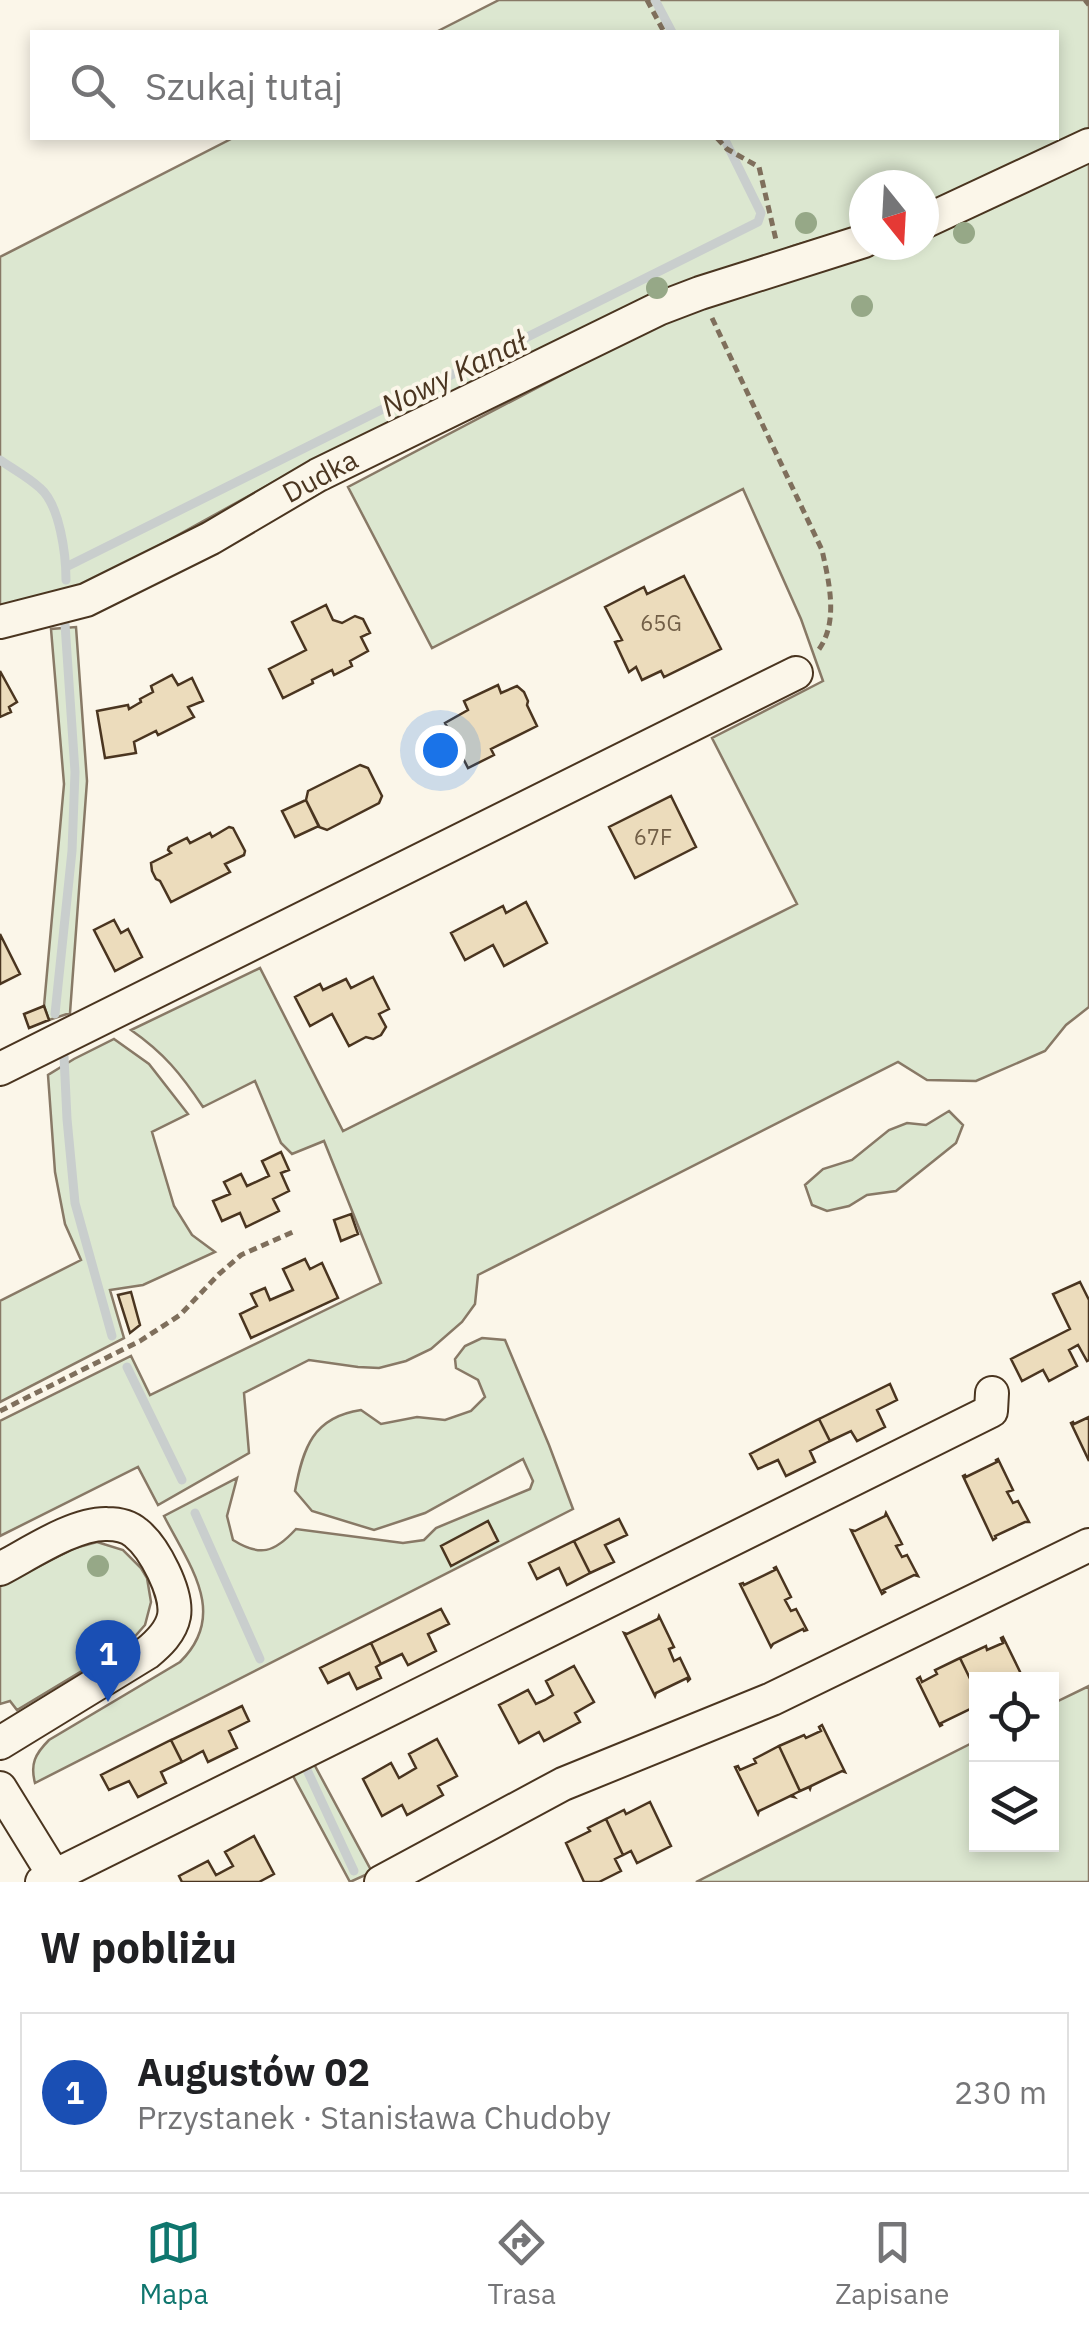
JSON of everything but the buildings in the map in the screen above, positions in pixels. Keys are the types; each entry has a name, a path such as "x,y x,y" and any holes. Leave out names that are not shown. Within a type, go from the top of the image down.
{"street":[{"path":"939,217 1089,145"},
{"name":"Dudka","path":"0,622 86,600 211,538 335,466 658,308 849,245"},
{"path":"0,1069 796,672"},
{"path":"0,1788 51,1880 991,1411 992,1393"},
{"path":"0,1569 84,1527 123,1526 148,1545 168,1581 174,1605 171,1626 147,1654 0,1743"},
{"path":"381,1882 563,1784 772,1698 1089,1544"}],"path":[{"path":"647,0 663,30"},
{"path":"719,140 759,167 785,266"},
{"path":"700,292 822,550 830,590 830,620 821,648 796,672"},
{"path":"0,1411 140,1342 180,1315 242,1255 292,1232"}],"green space":[{"path":"499,0 1089,0 1089,129 939,201 939,170 849,170 849,229 793,246 564,338 312,461 93,582 0,607 0,257 229,140 1059,140 1059,30 440,30"},
{"path":"1089,161 1089,1007 1066,1025 1045,1051 976,1081 927,1080 898,1062 478,1275 475,1304 462,1322 431,1349 406,1361 379,1368 309,1360 244,1393 249,1453 158,1505 138,1467 0,1536 0,1421 131,1356 150,1395 381,1283 324,1141 292,1154 281,1143 255,1081 203,1107 171,1065 131,1030 260,968 343,1131 797,904 712,738 823,681 801,619 743,489 432,648 348,487 687,309 849,260 939,260 939,230"},
{"path":"76,627 87,781 70,1013 49,1020 44,1006 64,784 51,629"},
{"path":"114,1039 149,1064 188,1114 152,1132 174,1206 192,1235 215,1252 143,1285 110,1290 124,1338 0,1402 0,1301 81,1260 65,1224 55,1172 48,1075"},
{"path":"949,1111 963,1125 956,1143 896,1191 867,1195 849,1206 827,1211 812,1205 805,1185 823,1169 852,1160 889,1130 907,1123 926,1125"},
{"path":"482,1338 505,1340 573,1509 35,1783 35,1760 49,1740 180,1662 194,1644 202,1626 200,1589 164,1516 237,1478 227,1516 233,1540 251,1549 274,1548 296,1529 403,1543 424,1540 436,1528 530,1489 533,1481 523,1459 425,1513 374,1530 312,1511 295,1491 313,1437 321,1427 345,1414 361,1410 381,1424 417,1417 445,1420 471,1411 485,1397 478,1380 456,1368 455,1359 465,1346"},
{"path":"97,1542 123,1550 147,1578 151,1602 145,1625 130,1642 17,1710 10,1701 0,1704 0,1586 75,1548"},
{"path":"1089,1686 1089,1882 696,1882 969,1745 969,1852 1059,1852 1059,1701"},
{"path":"314,1764 372,1872 350,1882 292,1774"}],"waterway":[{"name":"Nowy Kanał","path":"655,0 671,30"},
{"name":"Nowy Kanał","path":"66,567 758,222 761,213 725,140"},
{"path":"0,460 47,496 63,544 66,580"},
{"path":"55,1014 72,851 75,772 65,624"},
{"path":"64,1056 75,1203 112,1336"},
{"path":"127,1367 182,1480"},
{"path":"195,1513 260,1659"},
{"path":"307,1770 354,1871"}],"place":[{"name":"Augustów 02","path":"108,1702"}]}
